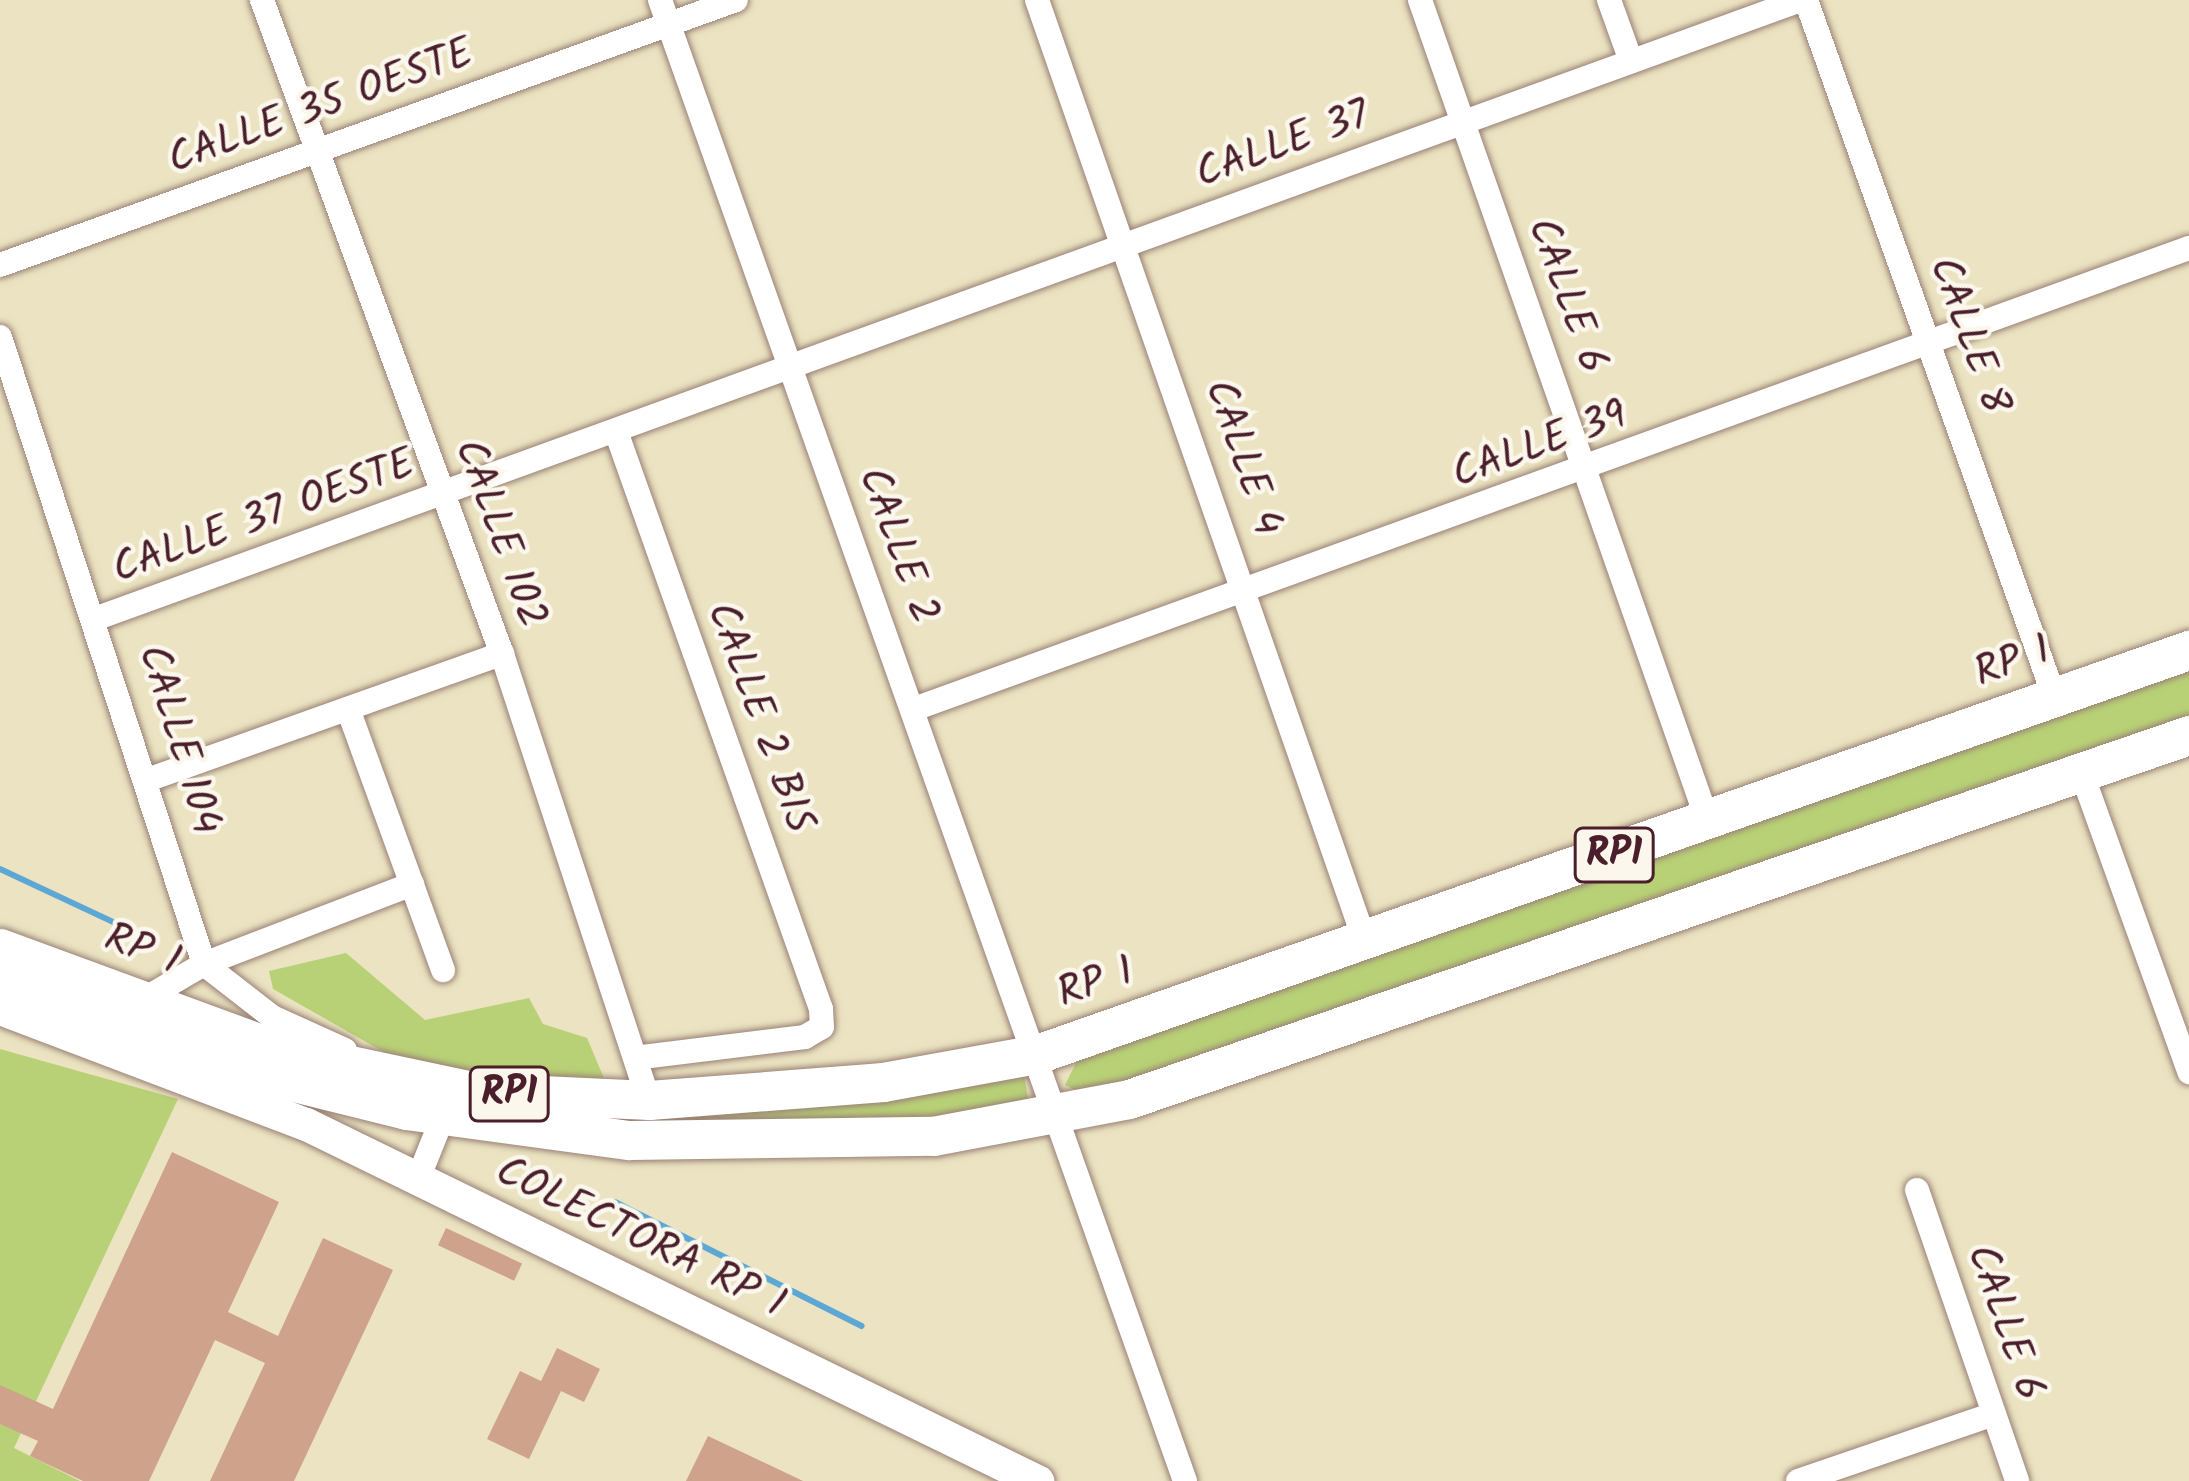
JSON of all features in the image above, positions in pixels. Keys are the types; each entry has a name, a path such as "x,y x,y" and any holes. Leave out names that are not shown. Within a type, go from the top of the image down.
{"main road":[{"name":"RP 1","path":"0,982 305,1088 649,1100 883,1082 1037,1054 1366,944 2189,650"},
{"name":"RP 1","path":"0,948 275,1049 438,1094 748,1146 1060,1118 2189,735"},
{"name":"COLECTORA RP 1","path":"0,1008 189,1073 418,1179 1037,1481"}],"street":[{"name":"CALLE 102","path":"262,0 502,654 642,1057 649,1100"},
{"name":"CALLE 35 OESTE","path":"0,265 317,152 665,12 736,0"},
{"name":"CALLE 4","path":"1037,0 1249,593 1366,944"},
{"name":"CALLE 6","path":"1420,0 1708,822"},
{"path":"1609,0 1630,61"},
{"name":"CALLE 37","path":"793,371 1126,244 1803,0"},
{"name":"CALLE 8","path":"1803,0 2055,699"},
{"name":"CALLE 2","path":"665,12 1186,1481"},
{"name":"CALLE 39","path":"914,709 1249,593 2189,248"},
{"name":"CALLE 104","path":"0,337 100,617 204,964"},
{"name":"CALLE 37 OESTE","path":"100,617 618,437 793,371"},
{"name":"CALLE 2 BIS","path":"618,437 822,1027 642,1057"},
{"path":"150,779 502,654"},
{"path":"348,709 443,970"},
{"path":"2083,773 2189,1072"},
{"path":"138,1000 175,991 204,964 412,884"},
{"path":"204,964 272,1017 438,1094 418,1179"},
{"name":"CALLE 6","path":"1917,1190 2017,1481"},
{"path":"1798,1481 1994,1414"}],"green space":[{"path":"2189,660 2189,715 1090,1097 1065,1085 1080,1055"},
{"path":"346,953 425,1020 529,998 543,1024 587,1038 611,1095 403,1063 273,989 269,971"},
{"path":"0,1049 178,1099 14,1448 80,1481 0,1481"},
{"path":"1024,1076 1029,1103 905,1125 635,1129 439,1088"}],"building":[{"path":"172,1152 279,1202 228,1312 278,1336 323,1238 393,1270 294,1481 210,1481 265,1363 215,1340 149,1481 83,1481 30,1456 38,1441 0,1424 0,1385 53,1409"},
{"path":"446,1228 522,1263 514,1281 438,1245"},
{"path":"557,1348 600,1369 584,1402 561,1391 529,1459 487,1439 520,1371 541,1381"},
{"path":"708,1436 803,1481 686,1481"}],"waterway":[{"path":"0,869 124,927"},
{"path":"615,1202 862,1326"}]}
